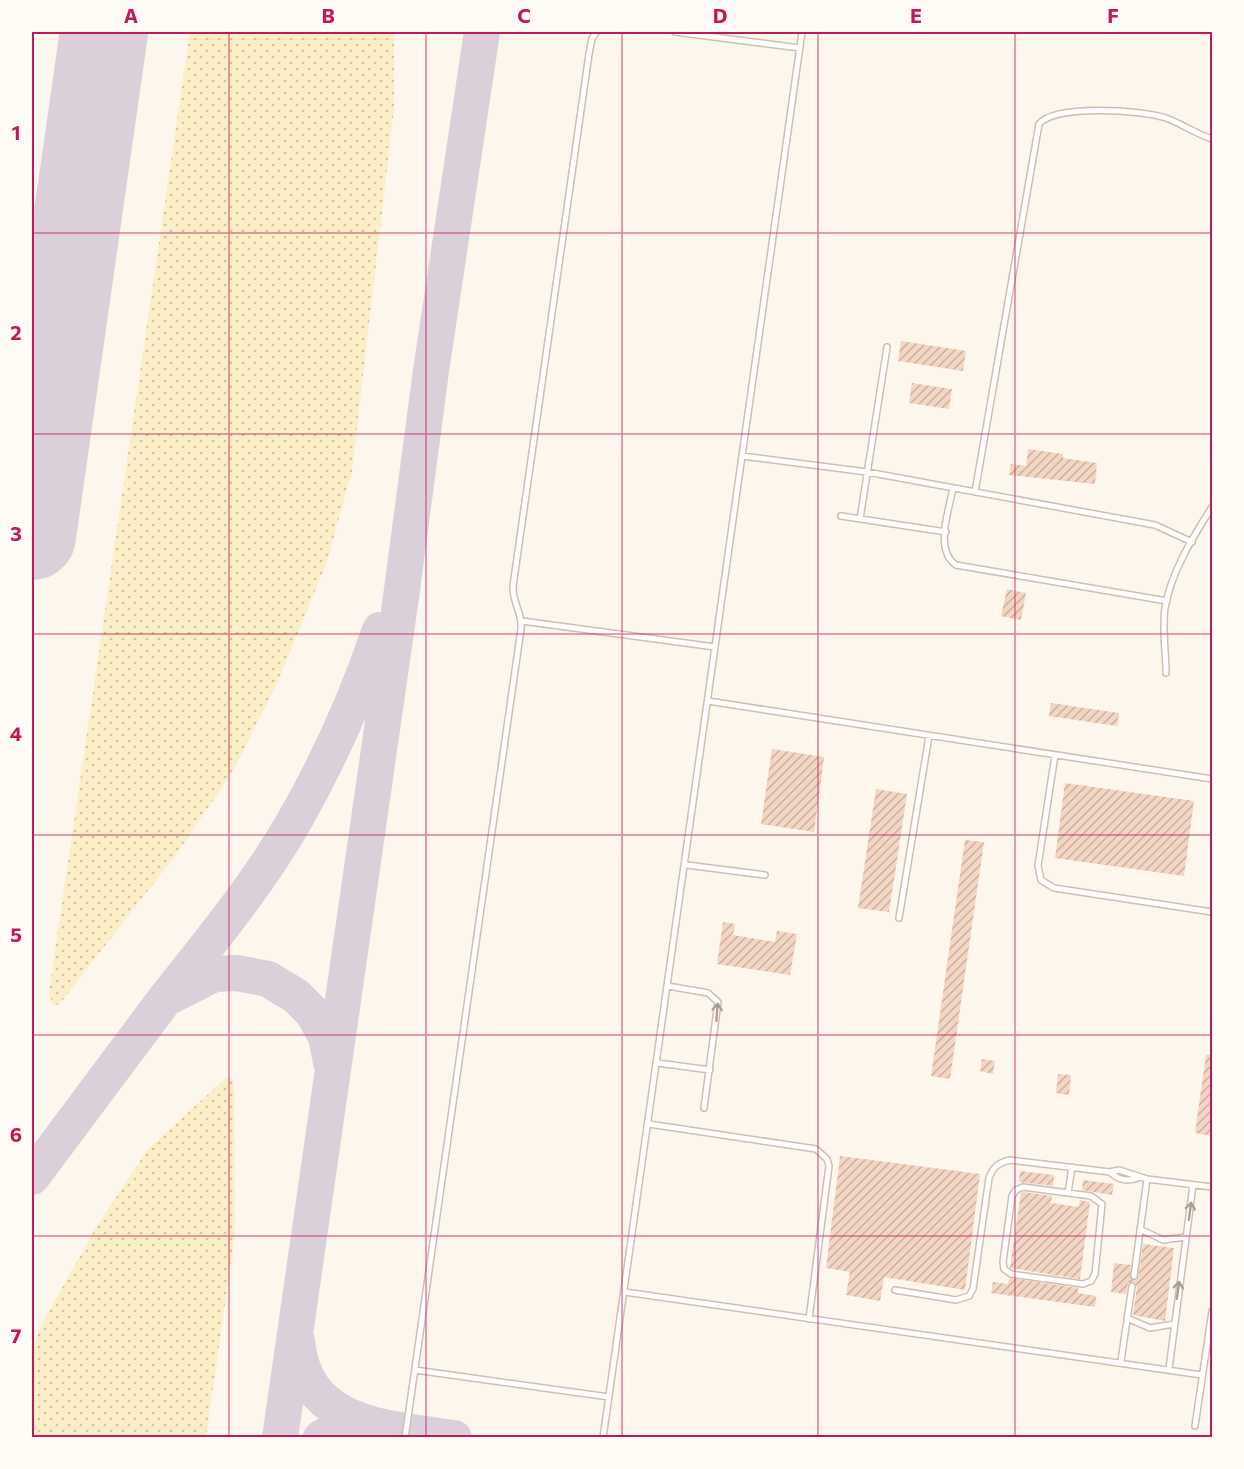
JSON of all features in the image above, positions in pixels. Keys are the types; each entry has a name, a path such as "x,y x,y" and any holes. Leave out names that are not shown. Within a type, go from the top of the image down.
{"lane":[{"path":"405,1437 522,621 514,602 513,586 589,54 592,38 597,32"},
{"path":"675,32 800,48"},
{"path":"603,1437 687,865 715,647 802,32"},
{"path":"975,492 1039,124 1052,114 1132,111 1165,118 1212,139"},
{"path":"860,519 886,347"},
{"path":"742,456 867,472 1155,525 1192,542"},
{"path":"953,488 945,552 956,565 1167,602"},
{"path":"1166,673 1167,602 1173,581 1212,507"},
{"path":"841,516 946,532"},
{"path":"522,621 715,647"},
{"path":"708,702 1212,779"},
{"path":"899,918 929,736"},
{"path":"1055,755 1038,866 1041,880 1054,888 1212,912"},
{"path":"687,865 765,875"},
{"path":"668,986 708,993 718,1002 704,1108"},
{"path":"658,1063 710,1070"},
{"path":"649,1124 816,1149 827,1159 829,1166 809,1318"},
{"path":"896,1290 956,1300 966,1299 973,1289 989,1178 993,1169 1010,1160 1110,1172 1117,1178 1131,1181 1140,1177 1212,1187"},
{"path":"1068,1193 1072,1167"},
{"path":"1134,1276 1147,1179"},
{"path":"1169,1369 1193,1185"},
{"path":"1023,1187 1068,1193 1095,1197 1102,1204 1094,1278 1083,1284 1007,1272 1003,1262 1012,1196 1016,1190 1023,1187"},
{"path":"1140,1229 1163,1239 1186,1237"},
{"path":"1121,1361 1132,1286"},
{"path":"625,1292 1121,1361 1202,1375"},
{"path":"1196,1426 1212,1311"},
{"path":"1127,1318 1150,1328 1174,1324"},
{"path":"415,1371 609,1397"}],"sand":[{"path":"190,32 394,32 394,108 352,471 327,562 278,681 233,771 178,852 62,1001 57,1005 52,1005 49,992"},
{"path":"227,1077 233,1078 234,1084 235,1235 206,1437 32,1437 32,1350 43,1322 95,1229 148,1149"}],"building":[{"path":"901,341 966,351 963,371 898,361"},
{"path":"912,383 952,389 949,409 909,403"},
{"path":"1028,449 1063,454 1063,458 1097,463 1095,484 1009,475 1011,464 1026,466"},
{"path":"1007,589 1026,593 1021,620 1001,616"},
{"path":"1051,703 1119,713 1117,726 1049,716"},
{"path":"772,749 824,757 814,832 761,824"},
{"path":"1065,783 1194,801 1184,876 1055,858"},
{"path":"876,789 907,794 889,912 858,908"},
{"path":"965,840 984,842 950,1079 931,1076"},
{"path":"723,922 735,924 733,935 775,942 777,931 797,934 790,975 717,964"},
{"path":"1206,1055 1212,1055 1212,1136 1195,1133"},
{"path":"982,1059 995,1061 993,1074 980,1071"},
{"path":"1058,1074 1071,1075 1069,1095 1056,1093"},
{"path":"840,1156 980,1174 965,1290 884,1277 880,1301 846,1295 850,1272 826,1268"},
{"path":"1020,1171 1054,1175 1053,1186 1019,1182"},
{"path":"1083,1180 1114,1184 1112,1195 1082,1190"},
{"path":"1021,1193 1052,1196 1051,1203 1079,1207 1080,1200 1090,1202 1080,1279 1010,1268"},
{"path":"1143,1244 1174,1248 1165,1321 1133,1315 1137,1287 1135,1282 1128,1283 1126,1294 1111,1292 1114,1263 1131,1265 1130,1278 1134,1281 1138,1278"},
{"path":"1009,1278 1078,1288 1078,1293 1096,1296 1095,1307 991,1293 993,1282 1008,1284"}],"taxiway":[{"path":"280,1438 401,597 431,371 482,32"},
{"path":"165,999 250,889 296,818 342,726 380,630"},
{"path":"32,1177 165,999 214,974 237,973 268,979 296,996 313,1013 326,1037 331,1062"},
{"path":"297,1341 303,1369 316,1391 333,1407 377,1426 454,1438"},
{"path":"321,1438 335,1430 370,1426"}],"runway":[{"path":"32,536 104,32"}]}
